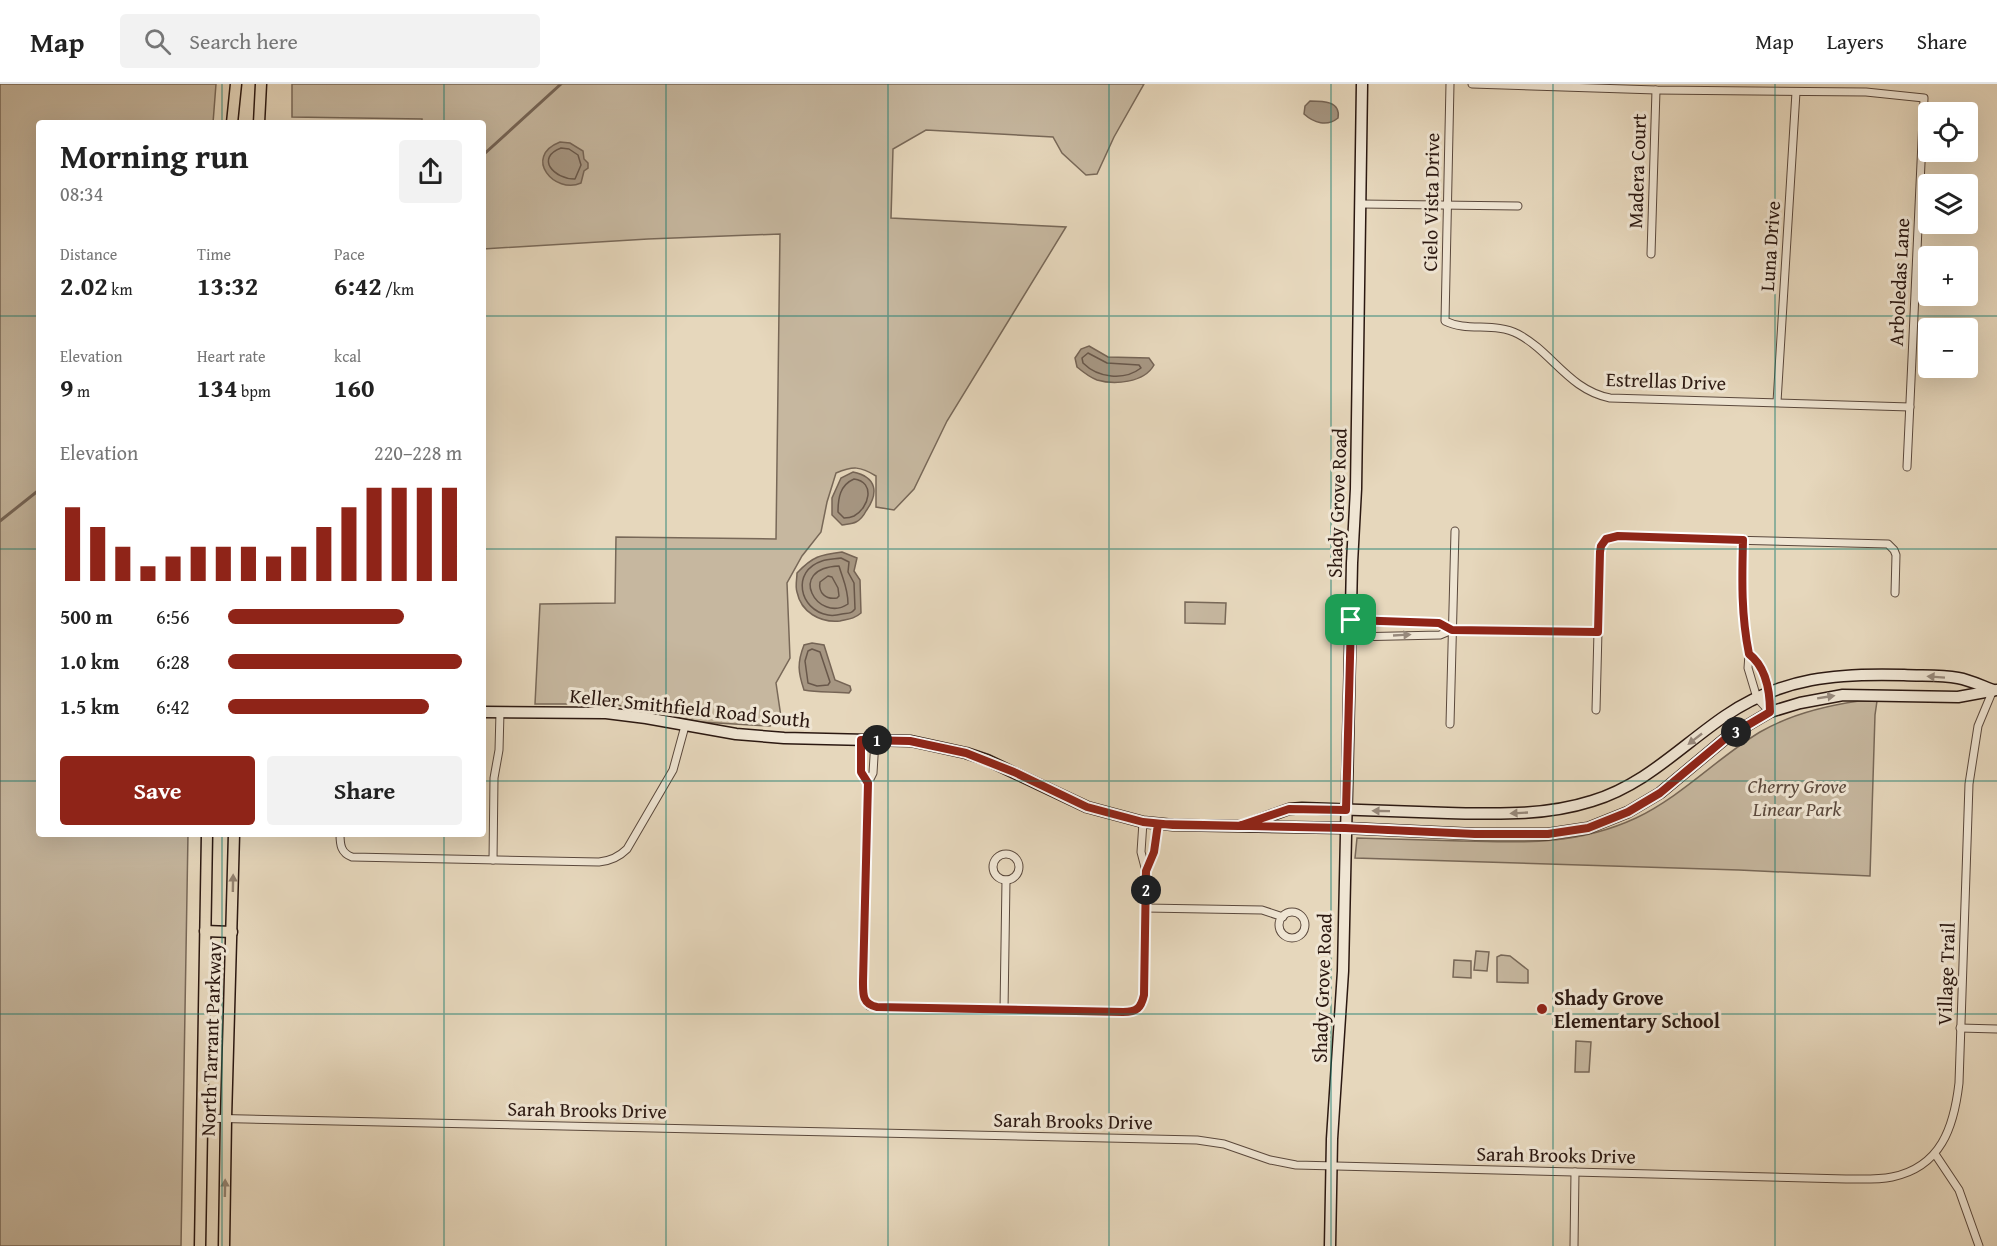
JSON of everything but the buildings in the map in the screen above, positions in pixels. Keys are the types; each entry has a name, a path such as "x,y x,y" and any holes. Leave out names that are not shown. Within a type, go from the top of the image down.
{"main road":[{"path":"232,120 236,84"},
{"path":"259,120 261,84"},
{"name":"Shady Grove Road","path":"1330,1246 1342,971 1357,478 1362,84"},
{"name":"Keller Smithfield Road South","path":"1239,826 1289,809 1505,814 1558,809 1594,801 1648,775 1726,715 1757,698 1803,681 1825,676 1867,674 1959,678 1995,690"},
{"name":"Keller Smithfield Road South","path":"486,711 606,713 736,734 784,738 910,741 966,753 1005,768 1087,807 1158,824 1548,834 1588,828 1628,812 1660,793 1726,738 1770,712 1811,700 1844,695 1958,697 1995,690"},
{"name":"North Tarrant Parkway","path":"200,1246 207,837"},
{"name":"North Tarrant Parkway","path":"224,1246 234,837"},
{"path":"205,931 232,932"}],"street":[{"name":"Cielo Vista Drive","path":"1444,321 1449,205 1450,84"},
{"path":"1472,84 1796,92 1866,88 1881,93 1881,84"},
{"name":"Madera Court","path":"1651,254 1656,90"},
{"name":"Luna Drive","path":"1777,402 1796,92"},
{"name":"Arboledas Lane","path":"1881,93 1924,98 1907,467"},
{"path":"1361,204 1518,206"},
{"name":"Estrellas Drive","path":"1444,321 1453,326 1504,329 1518,334 1543,352 1558,368 1593,395 1610,398 1910,407"},
{"path":"1450,724 1455,531"},
{"path":"1596,710 1600,552 1606,539 1618,536 1882,543 1891,546 1896,555 1895,593"},
{"path":"1743,540 1743,615 1749,654 1748,668 1757,698 1770,712"},
{"path":"1351,620 1439,623 1452,630"},
{"path":"1351,637 1440,635 1452,630 1598,632"},
{"path":"1749,654 1757,660 1770,692 1770,712"},
{"name":"Village Trail","path":"1935,1154 1953,1122 1956,1108 1969,784 1978,726 1995,690"},
{"path":"493,860 494,778 499,746 500,712"},
{"path":"340,837 342,849 352,857 599,862 609,860 619,856 630,844 673,770 685,726"},
{"path":"861,740 861,772 868,783"},
{"path":"875,740 873,773 868,783 863,981 865,1001 869,1006 1123,1012 1137,1010 1141,1006 1144,995 1146,871 1141,852 1143,822"},
{"path":"1146,871 1154,852 1158,824"},
{"path":"1004,1010 1006,880"},
{"path":"1146,908 1262,910 1283,916"},
{"path":"1960,1028 1997,1029"},
{"name":"Sarah Brooks Drive","path":"202,1118 1197,1140 1224,1144 1270,1160 1296,1165 1875,1179 1906,1172 1935,1154"},
{"path":"1935,1154 1959,1190 1980,1246"},
{"path":"1574,1246 1575,1172"}],"green space":[{"path":"0,84 216,84 213,120 36,120 36,837 188,837 181,1246 0,1246"},
{"path":"292,84 1144,84 1114,137 1097,174 1086,175 1062,153 1053,137 926,130 893,149 891,218 1066,227 947,421 914,489 894,510 876,507 876,476 856,468 836,473 821,532 802,556 787,583 790,658 776,683 781,717 770,726 700,722 612,704 535,704 540,604 615,603 616,537 776,539 780,234 486,249 486,120 292,117"},
{"path":"1185,602 1226,603 1225,624 1185,623"},
{"name":"Cherry Grove Linear Park","path":"1859,701 1877,701 1870,876 1355,858 1357,838 1529,842 1572,838 1614,827 1636,818 1669,799 1760,732 1784,720 1808,712"},
{"path":"1476,951 1489,952 1487,971 1474,970"},
{"path":"1510,956 1528,970 1528,983 1497,982 1497,957"},
{"path":"1454,960 1471,961 1471,978 1453,977"},
{"path":"1576,1041 1591,1042 1589,1072 1575,1072"}],"water":[{"path":"1310,101 1334,105 1337,108 1338,118 1325,123 1312,120 1304,114 1305,106"},
{"path":"560,142 570,143 583,151 588,168 584,171 581,183 561,184 546,173 543,165 544,156 549,149"},
{"path":"1089,346 1108,357 1149,358 1154,365 1143,376 1136,379 1120,382 1097,380 1077,367 1075,358 1081,349"},
{"path":"853,472 861,474 871,482 873,498 859,520 842,525 832,515 832,498 841,478"},
{"path":"842,552 857,558 854,571 860,580 861,613 854,618 840,621 825,620 812,615 799,599 796,590 797,573 817,557"},
{"path":"812,643 824,645 835,680 850,686 849,693 804,690 799,662 804,645"}],"waterway":[{"path":"486,152 561,84"},
{"path":"0,521 36,492"}],"place":[{"name":"Shady Grove Elementary School","path":"1542,1009"}],"route":[{"path":"1618,536 1743,540 1744,630 1749,654 1757,660 1770,692 1770,712 1726,738 1660,793 1628,812 1588,828 1548,834 1475,834 1345,828 1201,826 1158,824 1154,852 1146,871 1144,995 1141,1006 1131,1012 877,1007 869,1006 865,1001 863,981 868,783 861,772 861,740 910,741 966,753 1014,772 1087,807 1143,822 1239,826 1289,809 1346,810 1351,620 1439,623 1452,630 1598,632 1600,552 1606,539 1618,536"}]}
